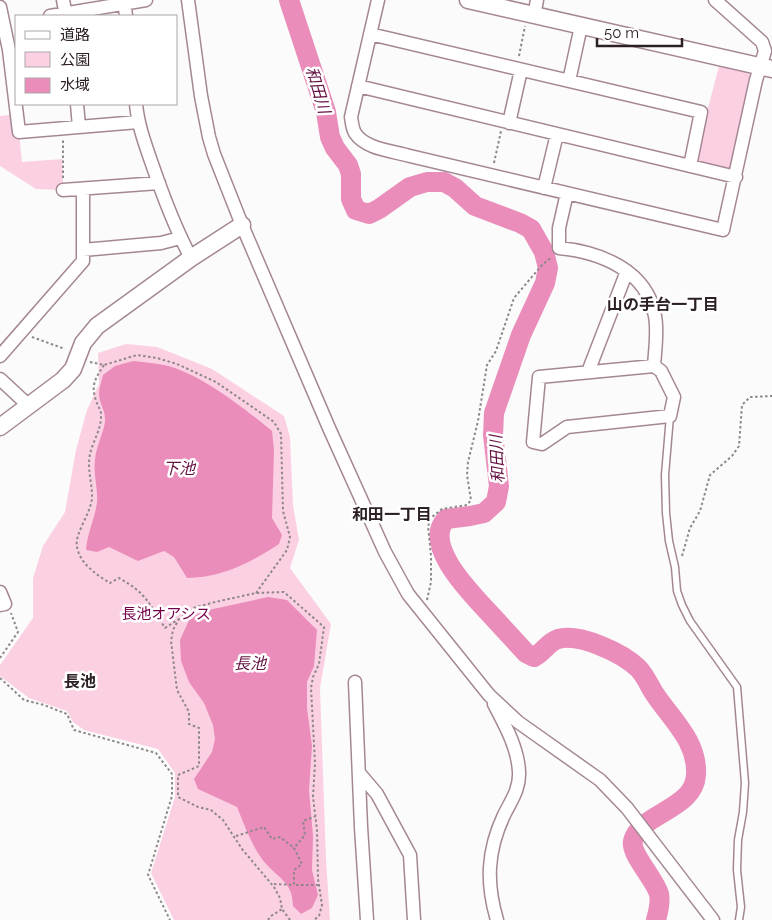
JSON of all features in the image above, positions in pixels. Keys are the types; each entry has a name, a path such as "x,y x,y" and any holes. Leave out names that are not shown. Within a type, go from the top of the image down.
{"street":[{"path":"63,0 66,15 125,2 146,0"},
{"path":"188,0 201,96 209,137 242,225 329,428 381,544 408,594 422,614 461,658 489,695 518,722 600,780 627,808 712,920"},
{"path":"378,0 351,117 353,131 361,140 374,146 410,156 723,230 766,68 766,51 762,42 715,0"},
{"path":"468,0 533,10 581,26 766,68"},
{"path":"125,2 126,15"},
{"path":"0,7 7,24 15,99"},
{"path":"569,81 581,26"},
{"path":"370,34 701,112 690,166"},
{"path":"506,122 519,69"},
{"path":"358,86 736,177"},
{"path":"16,105 19,132 63,130 138,122"},
{"path":"77,105 79,127"},
{"path":"136,105 138,122 159,183 180,238 191,258"},
{"path":"544,188 556,134"},
{"path":"63,190 159,183"},
{"path":"0,356 84,260 83,190"},
{"path":"567,194 559,228 559,248 600,256 627,271 639,282 648,296 655,315 654,366"},
{"path":"0,427 63,380 73,368 84,343 97,326 191,258 242,225"},
{"path":"84,250 161,243 180,238"},
{"path":"588,372 627,271"},
{"path":"654,366 661,371 674,397 670,416 567,427 542,444 533,442 539,377 588,372 654,366"},
{"path":"0,379 29,406"},
{"path":"355,682 367,920"},
{"path":"489,695 516,750 519,773 516,793 495,838 489,866 490,893 497,920"},
{"path":"360,774 377,794 410,855 414,920"}],"lane":[{"path":"670,416 665,475 666,512 677,591 690,621 737,687 745,783 743,812 738,840 737,870 741,907 738,920"}],"path":[{"path":"519,69 533,10"},
{"path":"491,174 506,122"},
{"path":"63,130 63,190"},
{"path":"422,614 427,602 431,582 428,526 432,517 442,509 467,505 471,500 467,475 468,462 478,421 487,366 496,351 514,298 542,265 552,258"},
{"path":"20,333 104,364 136,355 157,358 177,364 216,382 274,422 281,434 283,511 290,537 287,550 256,593"},
{"path":"104,364 93,388 102,413 100,428 89,455 92,497 89,512 76,545 80,556 95,574 110,583 119,578 134,586 148,600 165,628 193,608 256,593 284,592 324,627 319,664 313,677 311,688 315,763 313,797 322,905 319,916 314,920"},
{"path":"675,567 681,558 690,528 700,511 710,475 732,456 739,446 742,405 750,397 772,396"},
{"path":"0,658 18,632 8,605 2,600"},
{"path":"179,619 173,630 171,641 177,690 189,712 189,724 199,728 198,766 178,775 178,797 198,807 212,810 223,820 242,849 272,884 280,898 282,909 290,920"},
{"path":"0,678 24,700 67,714 74,730 156,753 172,774 172,796 148,875 170,920"},
{"path":"294,848 305,835 303,821 316,816"},
{"path":"235,837 264,827 272,840 280,837 294,848 302,864 294,870 294,884"},
{"path":"272,884 319,884"},
{"path":"268,920 282,909"}],"green space":[{"path":"719,66 746,72 756,80 736,177 690,166 701,112 708,108"},
{"path":"17,114 22,162 62,159 63,190 36,189 0,166 0,116"},
{"name":"長池オアシス","path":"126,344 157,347 212,369 284,416 290,437 293,505 299,540 290,568 331,624 320,688 330,920 174,920 151,873 175,797 175,773 158,749 84,730 73,722 67,711 29,698 0,676 0,665 33,618 33,578 43,546 65,512 76,450 87,410 99,384 98,353"}],"water":[{"name":"下池","path":"133,361 164,365 191,375 220,392 272,431 274,450 272,518 282,535 279,544 236,568 212,575 187,578 174,557 164,551 138,561 109,547 97,552 86,550 97,502 95,465 97,447 105,421 99,398 100,386 103,375 115,366"},
{"name":"長池","path":"268,597 287,600 317,630 314,666 307,682 307,708 312,746 309,790 313,836 312,870 318,895 312,908 301,914 293,906 287,884 267,865 258,853 237,807 198,789 194,779 212,752 215,739 213,725 204,703 189,682 181,661 180,640 190,618 204,611"}],"waterway":[{"name":"和田川","path":"289,0 326,112 330,137 335,148 348,165 351,174 351,199 356,210 369,214 410,187 427,182 444,182 455,188 475,206 531,229 544,252 548,268 545,283 521,335 494,413 493,435 499,486 496,502 484,513 446,519 440,530 440,543 445,557 463,584 526,653 534,657 554,640 567,638 589,642 622,656 638,668 645,677 688,741 695,763 696,775 693,787 677,804 646,824 633,841 635,853 659,894 656,920"}],"district":[{"name":"山の手台一丁目","path":"663,304"},
{"name":"和田一丁目","path":"392,514"},
{"name":"長池","path":"80,681"}]}
